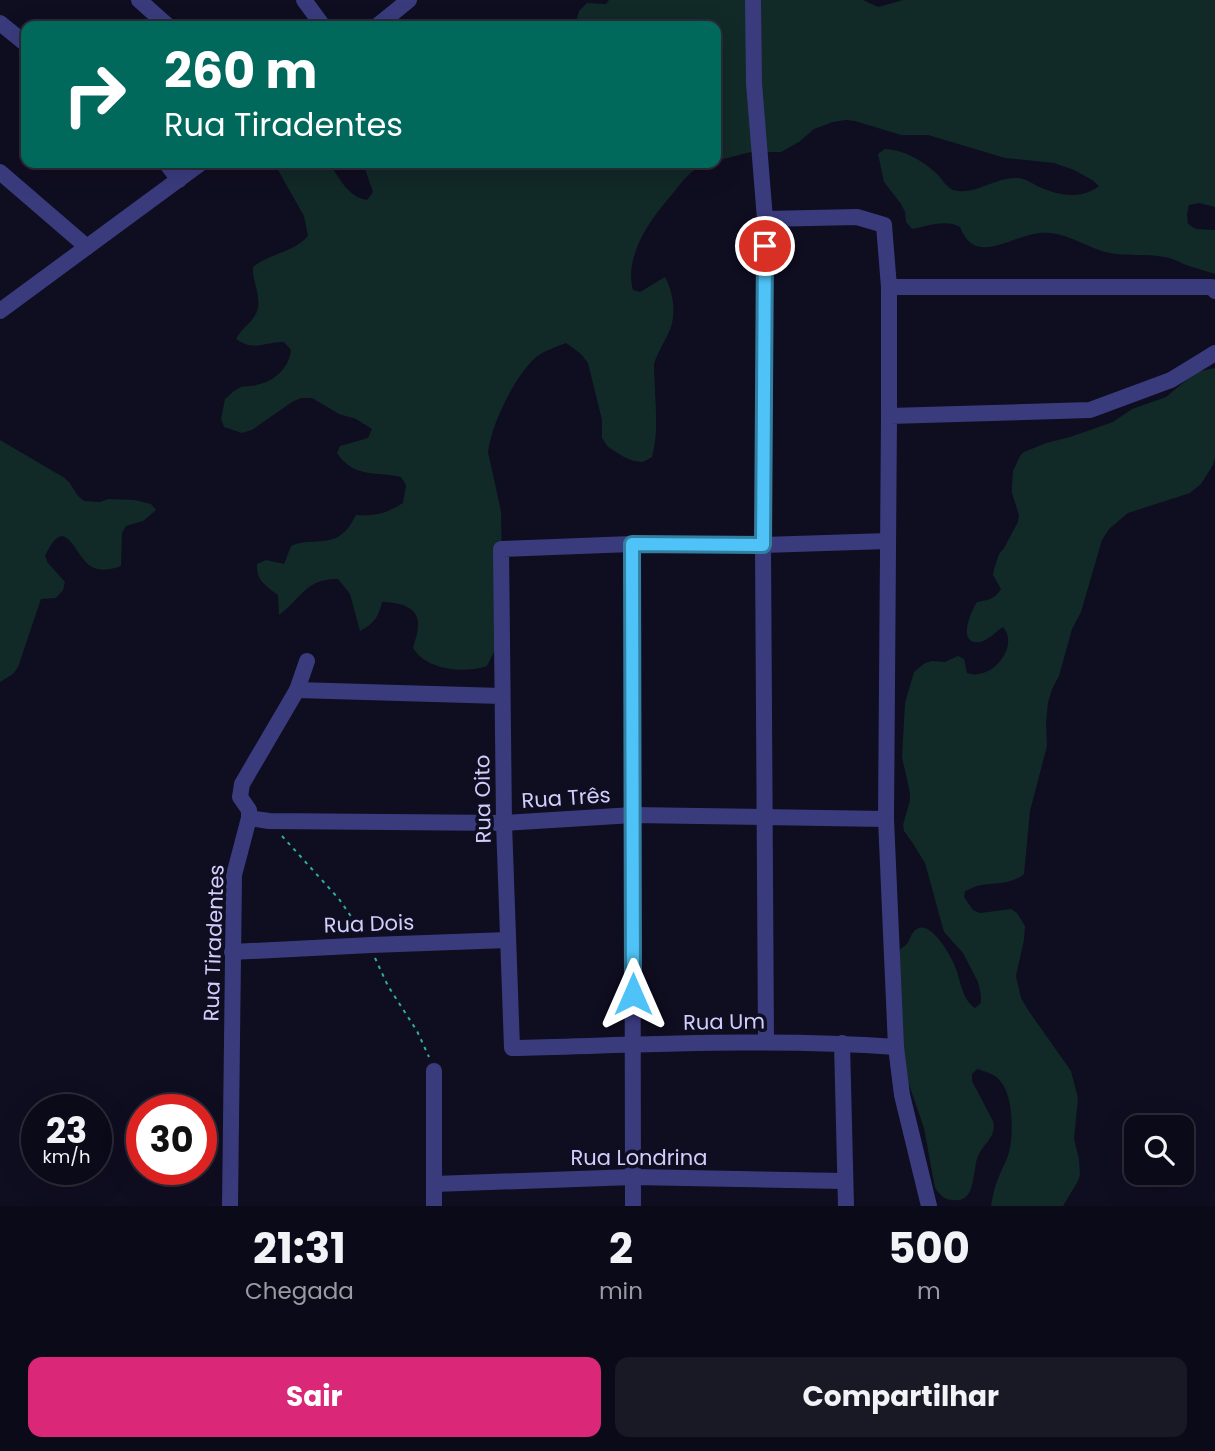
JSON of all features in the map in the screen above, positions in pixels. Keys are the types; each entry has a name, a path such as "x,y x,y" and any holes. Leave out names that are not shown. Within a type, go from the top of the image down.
{"street":[{"path":"139,0 162,21"},
{"path":"304,0 319,21"},
{"path":"383,21 410,0"},
{"path":"753,0 754,83 765,219 763,545 766,1042"},
{"path":"0,23 21,40"},
{"path":"170,168 179,180"},
{"path":"0,311 195,168"},
{"path":"0,172 88,247"},
{"path":"765,219 857,217 884,225 889,287 886,819 895,1048 902,1095 929,1206"},
{"path":"889,287 1212,287 1215,291"},
{"path":"889,416 1090,410 1171,380 1215,353"},
{"path":"633,1206 632,544 763,545 888,541"},
{"name":"Rua Oito","path":"512,1048 504,823 501,549 632,544"},
{"name":"Rua Tiradentes","path":"230,1206 234,875 249,818 248,810 240,797 242,783 297,690 307,661"},
{"path":"297,690 502,696"},
{"name":"Rua Três","path":"249,818 269,821 504,823 633,815 886,819"},
{"name":"Rua Dois","path":"232,952 508,940"},
{"name":"Rua Um","path":"512,1048 766,1042 842,1043 895,1048"},
{"path":"842,1043 846,1206"},
{"path":"434,1071 434,1206"},
{"name":"Rua Londrina","path":"434,1184 633,1177 844,1181"}],"green space":[{"path":"609,0 863,0 878,7 903,0 1215,0 1215,207 1199,203 1189,205 1187,214 1188,224 1196,229 1215,230 1215,274 1162,257 1110,253 1058,234 1039,233 984,247 975,245 967,239 960,227 954,225 937,224 912,229 906,222 901,204 884,182 878,154 885,149 914,157 933,170 953,190 969,191 1009,178 1027,180 1049,191 1064,194 1086,193 1099,186 1074,170 1054,163 1005,158 928,135 901,135 846,120 814,129 781,152 751,152 721,160 721,21 576,21 579,11 587,3 606,4"},
{"path":"277,168 331,168 344,186 354,195 367,200 373,192 365,168 699,168 682,182 661,207 640,240 632,265 633,290 640,292 665,277 673,302 671,327 654,364 656,423 652,457 643,462 634,461 608,447 602,438 602,420 588,363 566,343 542,353 527,366 499,415 488,452 501,511 503,625 487,666 457,670 427,661 413,648 418,631 415,613 400,604 382,602 375,619 360,631 350,594 338,579 318,582 311,586 279,615 278,595 258,575 257,564 266,560 284,564 291,546 336,538 346,530 356,515 380,514 403,503 406,485 401,477 358,470 344,461 337,453 340,446 368,438 372,429 312,398 301,398 292,402 252,430 242,433 224,427 221,419 225,399 241,387 254,386 274,377 284,368 290,357 291,350 284,342 254,346 236,339 257,311 253,267 295,246 308,236 304,216"},
{"path":"1215,368 1215,458 1201,484 1190,493 1128,513 1109,529 1102,540 1081,612 1072,629 1059,676 1048,702 1047,746 1030,811 1024,874 1013,880 977,886 965,891 964,897 973,910 980,913 1011,909 1025,926 1016,976 1021,998 1071,1071 1078,1098 1074,1139 1080,1175 1063,1206 991,1206 1010,1148 1011,1114 1008,1096 999,1079 977,1069 972,1074 972,1081 993,1121 993,1131 979,1154 966,1197 960,1200 946,1199 935,1188 924,1128 906,1076 893,965 898,953 915,930 928,930 946,949 965,995 975,1008 981,1003 981,996 978,982 963,953 944,932 925,863 904,831 903,825 910,800 902,757 905,703 914,672 925,663 945,662 958,656 964,659 967,673 986,672 1001,660 1006,652 1008,643 1003,627 983,641 973,642 967,633 967,626 977,602 991,598 1001,589 993,575 999,554 1018,522 1019,515 1012,485 1013,471 1020,456 1046,443 1113,422 1132,409 1166,397 1196,372"},
{"path":"0,440 63,477 84,501 135,500 151,504 156,510 143,521 126,526 122,533 121,566 96,569 83,559 68,540 58,537 45,556 65,582 63,590 56,598 41,599 18,667 13,674 0,682"}],"route":[{"path":"633,994 632,544 763,545 765,246"}]}
